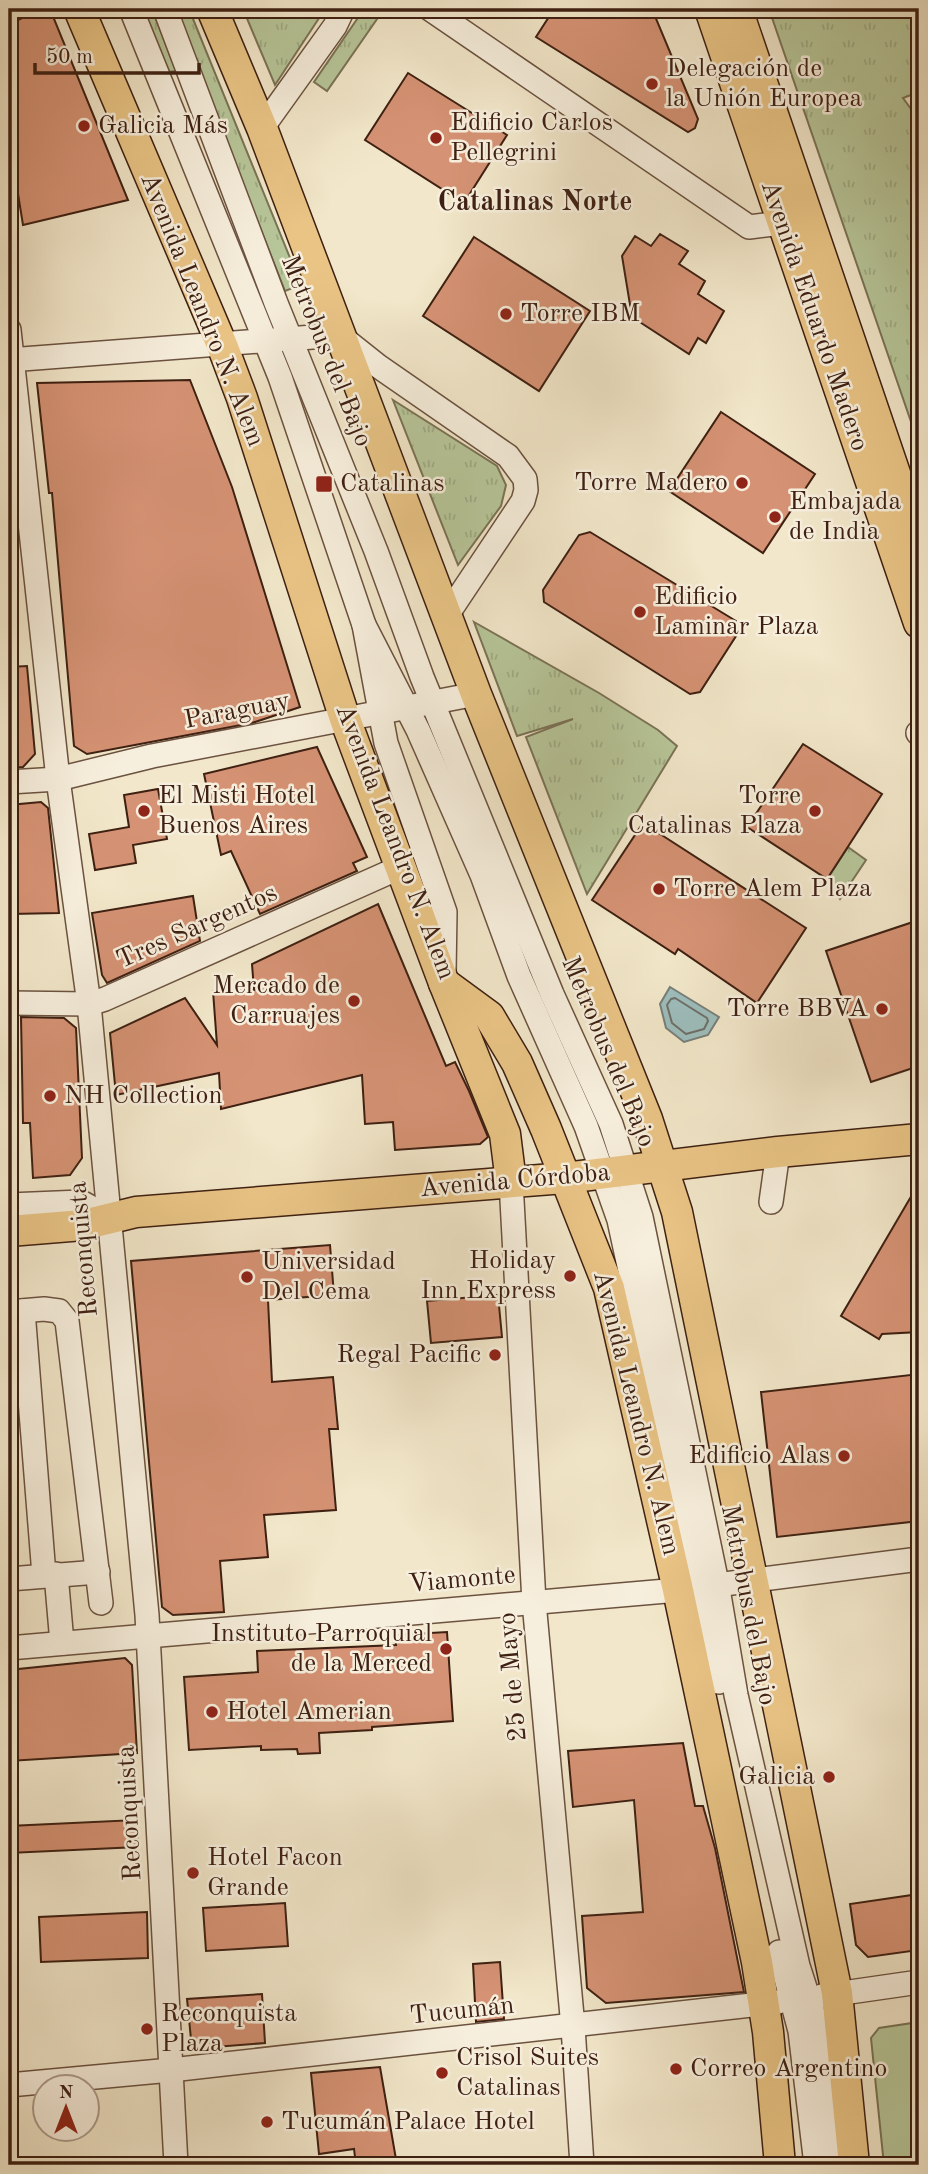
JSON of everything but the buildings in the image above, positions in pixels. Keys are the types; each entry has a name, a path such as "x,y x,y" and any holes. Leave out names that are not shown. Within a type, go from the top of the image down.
{"main road":[{"name":"Avenida Leandro N. Alem","path":"79,9 242,398 345,719 444,983 489,1016 517,1063 610,1288 698,1586 801,1999 853,2165"},
{"name":"Avenida Leandro N. Alem","path":"212,9 262,128 476,694 647,1119 677,1212 751,1580 801,1999 780,2165"},
{"name":"Avenida Eduardo Madero","path":"710,9 919,623"},
{"name":"Avenida Eduardo Madero","path":"737,9 919,544"},
{"path":"444,983 505,1134 511,1182"},
{"name":"Avenida Córdoba","path":"9,1231 83,1225 136,1212 565,1178 778,1152 919,1139"}],"street":[{"name":"Metrobus del Bajo","path":"131,9 297,426 364,625 386,743 445,912 444,983"},
{"name":"Metrobus del Bajo","path":"165,9 433,702 552,994 611,1124 616,1172"},
{"path":"262,128 335,26 343,9"},
{"path":"430,9 749,227 782,223"},
{"name":"Reconquista","path":"9,330 58,779 89,1004 149,1635 176,2165"},
{"path":"11,360 339,335 378,366 508,456 525,480 523,501 447,615"},
{"name":"Metrobus del Bajo","path":"364,625 393,678 482,875 519,976 586,1126 641,1217 698,1586 736,1695 798,1966 800,2031 816,2165"},
{"name":"Paraguay","path":"9,782 58,779 152,756 476,694"},
{"name":"Tres Sargentos","path":"9,1003 89,1004 401,867"},
{"path":"771,1202 778,1152"},
{"name":"25 de Mayo","path":"511,1182 534,1602 573,2027 582,2165"},
{"path":"9,1205 81,1202 110,1218"},
{"path":"62,1643 50,1575 16,1311 59,1311 67,1321 101,1603"},
{"name":"Viamonte","path":"9,1648 698,1586 919,1559"},
{"path":"9,1579 98,1572"},
{"name":"Tucumán","path":"9,2085 573,2027 919,1982"},
{"name":"Metrobus del Bajo","path":"801,1999 818,2028 832,2165"}],"green space":[{"path":"143,9 152,9 176,71 168,72"},
{"path":"174,9 189,9 301,285 285,291"},
{"path":"243,9 325,9 275,85"},
{"path":"364,9 384,9 327,91 314,82"},
{"path":"769,9 908,9 919,39 919,92 903,98 919,120 919,445"},
{"path":"393,400 497,466 506,485 501,506 458,565"},
{"path":"474,622 599,693 658,730 677,746 587,894 526,737 573,719 517,736"},
{"path":"848,847 866,860 840,899 827,879"},
{"path":"919,2022 919,2165 884,2165 871,2038 879,2028"}],"water":[{"path":"670,987 719,1017 708,1035 684,1042 666,1028 660,1004"}],"place":[{"name":"Delegación de la Unión Europea","path":"652,84"},
{"name":"Galicia Más","path":"84,126"},
{"name":"Edificio Carlos Pellegrini","path":"436,138"},
{"name":"Torre IBM","path":"506,314"},
{"name":"Torre Madero","path":"742,483"},
{"name":"Catalinas","path":"324,484"},
{"name":"Embajada de India","path":"775,517"},
{"name":"Edificio Laminar Plaza","path":"640,612"},
{"name":"El Misti Hotel Buenos Aires","path":"144,811"},
{"name":"Torre Catalinas Plaza","path":"815,811"},
{"name":"Torre Alem Plaza","path":"659,889"},
{"name":"Mercado de Carruajes","path":"354,1001"},
{"name":"Torre BBVA","path":"882,1009"},
{"name":"NH Collection","path":"50,1096"},
{"name":"Holiday Inn Express","path":"570,1276"},
{"name":"Universidad Del Cema","path":"247,1277"},
{"name":"Regal Pacific","path":"495,1355"},
{"name":"Edificio Alas","path":"844,1456"},
{"name":"Instituto Parroquial de la Merced","path":"446,1649"},
{"name":"Hotel Amerian","path":"212,1712"},
{"name":"Galicia","path":"829,1777"},
{"name":"Hotel Facon Grande","path":"193,1873"},
{"name":"Reconquista Plaza","path":"147,2029"},
{"name":"Correo Argentino","path":"676,2069"},
{"name":"Crisol Suites Catalinas","path":"442,2073"},
{"name":"Tucumán Palace Hotel","path":"267,2122"}],"district":[{"name":"Catalinas Norte","path":"535,203"}]}
